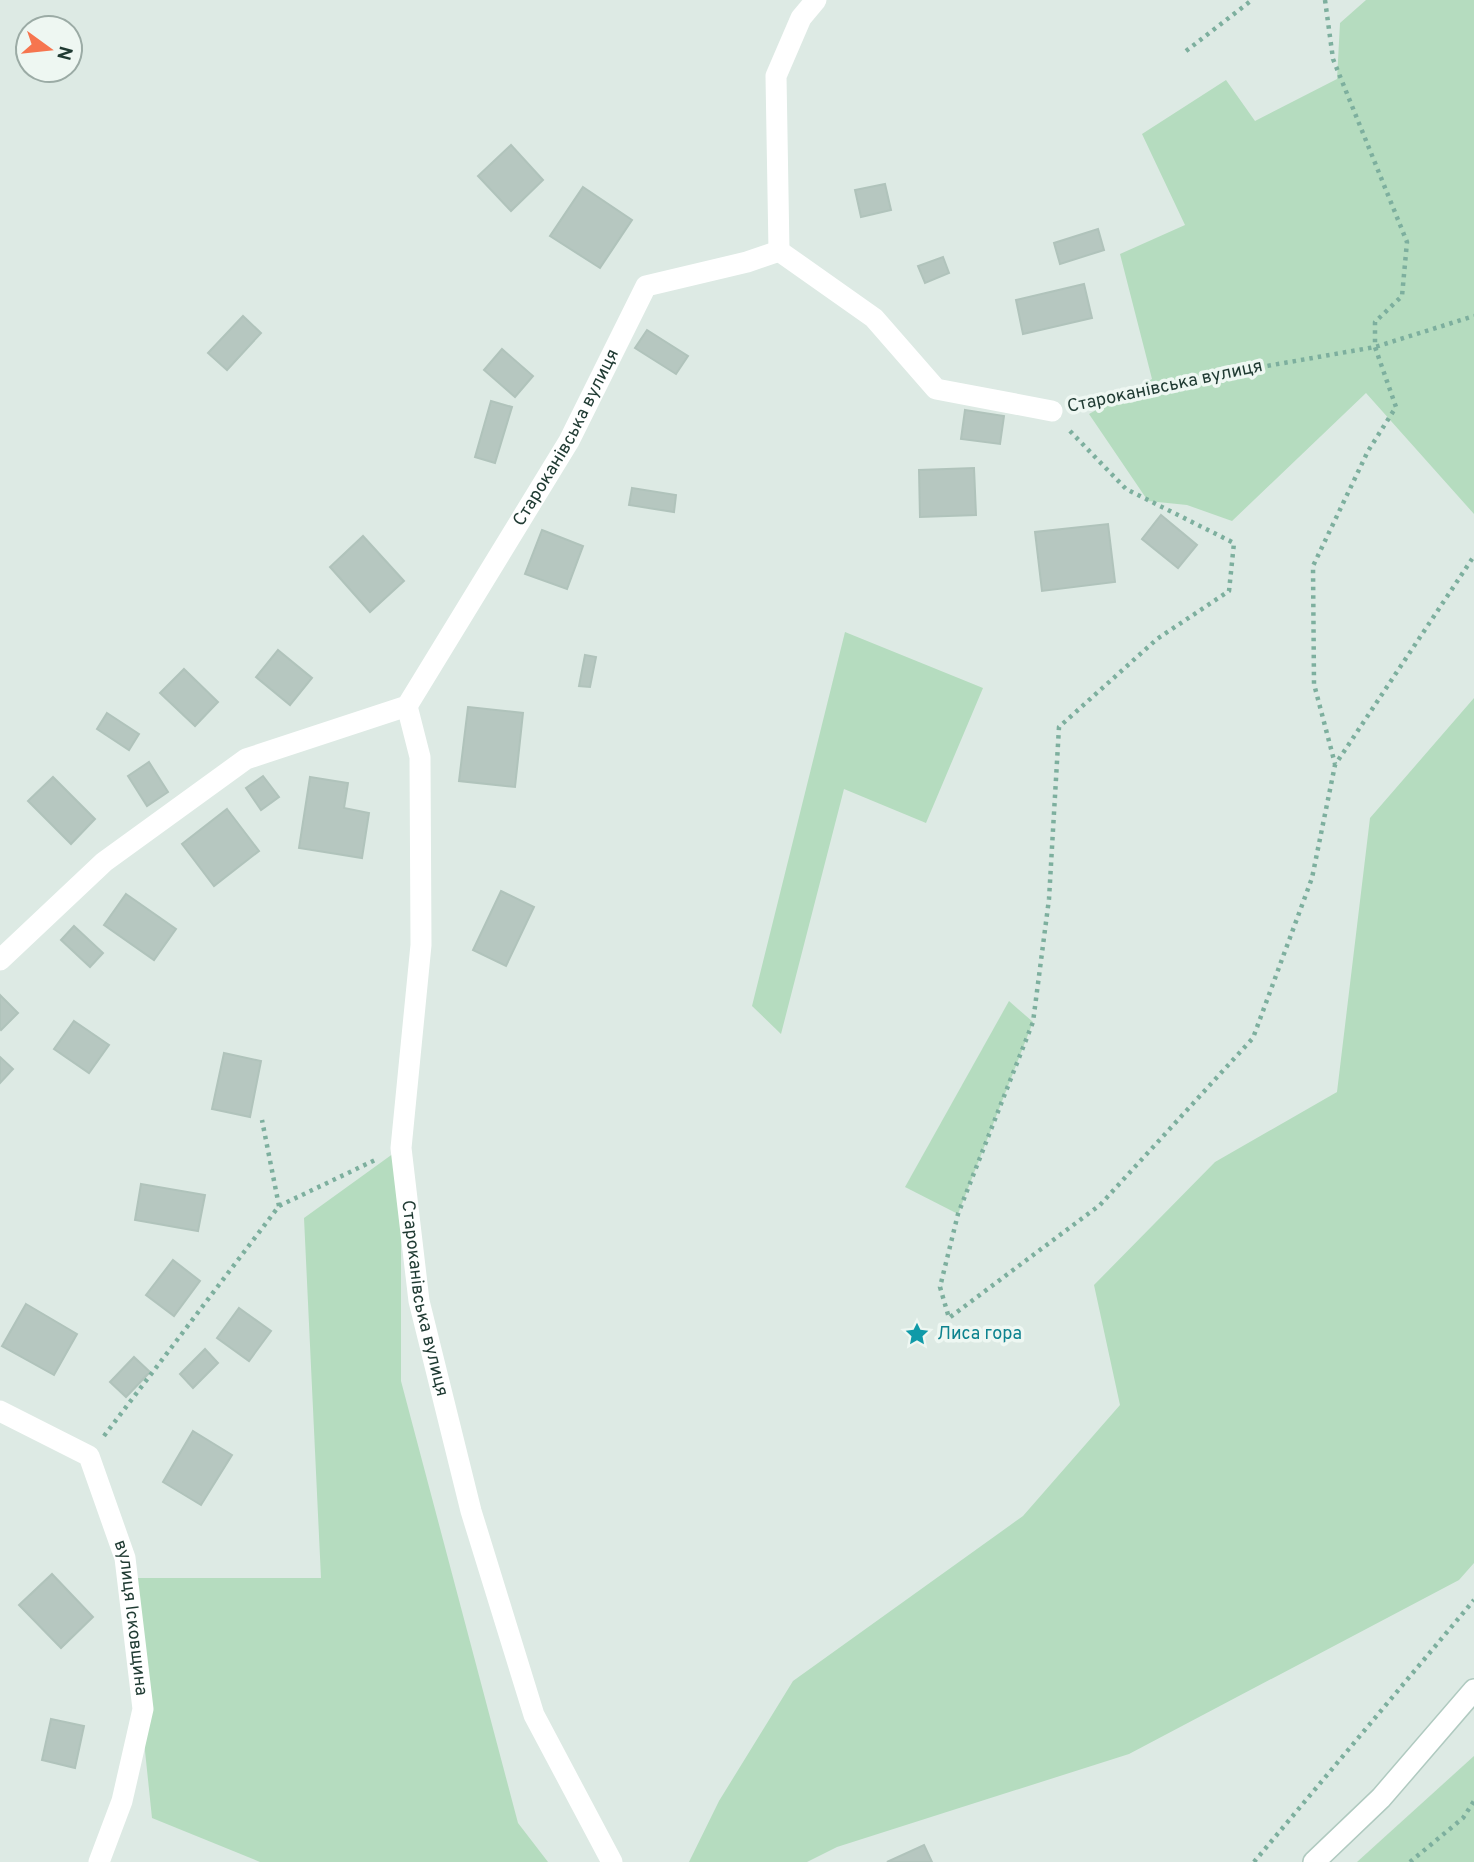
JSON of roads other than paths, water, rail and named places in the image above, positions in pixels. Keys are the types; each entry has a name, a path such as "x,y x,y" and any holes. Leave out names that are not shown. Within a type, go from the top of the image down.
{"street":[{"path":"779,251 776,76 801,18 816,0"},
{"name":"Староканівська вулиця","path":"612,1862 534,1715 471,1511 419,1301 401,1148 421,945 420,757 407,706 569,441 646,286 747,262 779,251 874,318 936,389 1052,411"},
{"path":"0,960 104,862 246,759 407,706"},
{"name":"вулиця Ісковщина","path":"0,1411 89,1456 125,1558 143,1709 122,1801 99,1862"},
{"path":"1314,1862 1381,1798 1474,1690"}],"place":[{"name":"Лиса гора","path":"917,1334"}]}
